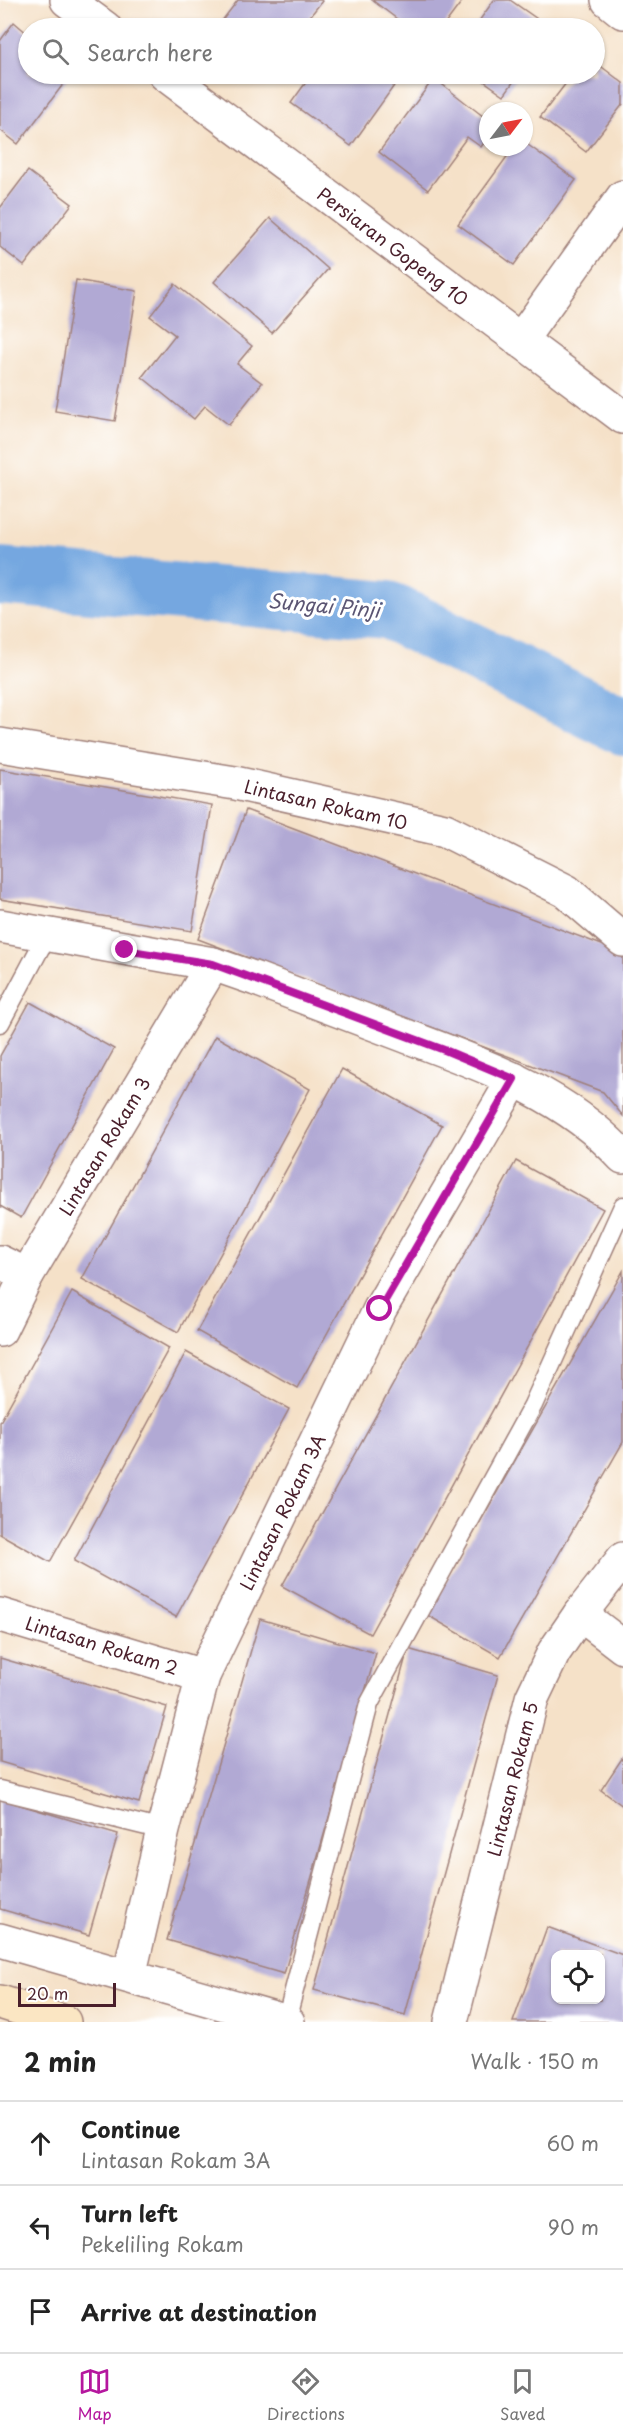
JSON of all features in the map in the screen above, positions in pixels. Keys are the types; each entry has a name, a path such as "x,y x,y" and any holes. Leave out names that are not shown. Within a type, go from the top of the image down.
{"main road":[{"path":"0,2002 64,2022"}],"street":[{"path":"67,0 91,18"},
{"path":"608,0 623,12"},
{"name":"Persiaran Gopeng 10","path":"178,84 623,417"},
{"path":"520,341 623,197"},
{"name":"Lintasan Rokam 10","path":"0,745 235,783 445,830 566,891 623,939"},
{"path":"0,926 213,964 447,1051 514,1079 570,1109 608,1140 623,1157"},
{"name":"Lintasan Rokam 3","path":"0,1329 14,1268 213,964"},
{"name":"Lintasan Rokam 3A","path":"129,1976 163,1830 203,1676 380,1309 514,1079"},
{"name":"Lintasan Rokam 5","path":"451,2022 532,1698 554,1652 580,1614 623,1560"},
{"path":"580,1614 623,1647"},
{"name":"Lintasan Rokam 2","path":"0,1615 203,1676"},
{"path":"0,1940 287,2022"}],"lane":[{"path":"0,1023 47,935"},
{"path":"287,2022 369,1704 533,1405 623,1206"},
{"path":"0,1790 163,1830"}],"building":[{"path":"238,0 322,1 309,18 224,18"},
{"path":"372,0 463,0 450,18 396,18"},
{"path":"494,0 510,0 536,18 481,18"},
{"path":"14,22 18,25 18,84 63,84 18,144 0,130 0,41"},
{"path":"605,69 623,83 623,104 586,152 540,117 565,84 605,84"},
{"path":"305,84 395,84 351,146 291,103"},
{"path":"430,84 442,84 479,113 479,146 467,137 428,190 379,152"},
{"path":"488,84 512,84 504,95"},
{"path":"533,149 576,180 514,265 458,224 507,156 533,156"},
{"path":"28,171 72,204 24,266 0,247 0,208"},
{"path":"270,218 328,269 272,333 214,282"},
{"path":"76,280 137,291 115,421 55,411"},
{"path":"175,284 252,346 237,364 262,383 229,425 205,406 194,419 142,377 175,335 150,316"},
{"path":"0,769 212,805 192,931 0,899"},
{"path":"246,810 623,953 623,1116 603,1092 198,939"},
{"path":"30,1002 114,1049 21,1218 0,1206 0,1056"},
{"path":"215,1036 310,1089 178,1332 82,1279"},
{"path":"342,1069 442,1125 297,1388 197,1331"},
{"path":"516,1161 603,1209 370,1634 282,1586"},
{"path":"623,1271 623,1442 500,1657 427,1615"},
{"path":"72,1292 169,1348 50,1562 0,1534 0,1422"},
{"path":"186,1352 289,1409 176,1617 74,1561"},
{"path":"260,1619 376,1653 284,1974 167,1940"},
{"path":"408,1649 498,1675 405,2015 314,1990"},
{"path":"0,1658 167,1707 139,1803 0,1762"},
{"path":"623,1757 623,1806 601,1790"},
{"path":"0,1799 118,1834 89,1935 0,1909"},
{"path":"547,1927 623,1955 623,2022 513,2022"}],"waterway":[{"name":"Sungai Pinji","path":"0,576 388,610 623,726"}],"route":[{"path":"125,950 213,964 447,1051 514,1079 380,1309"}]}
